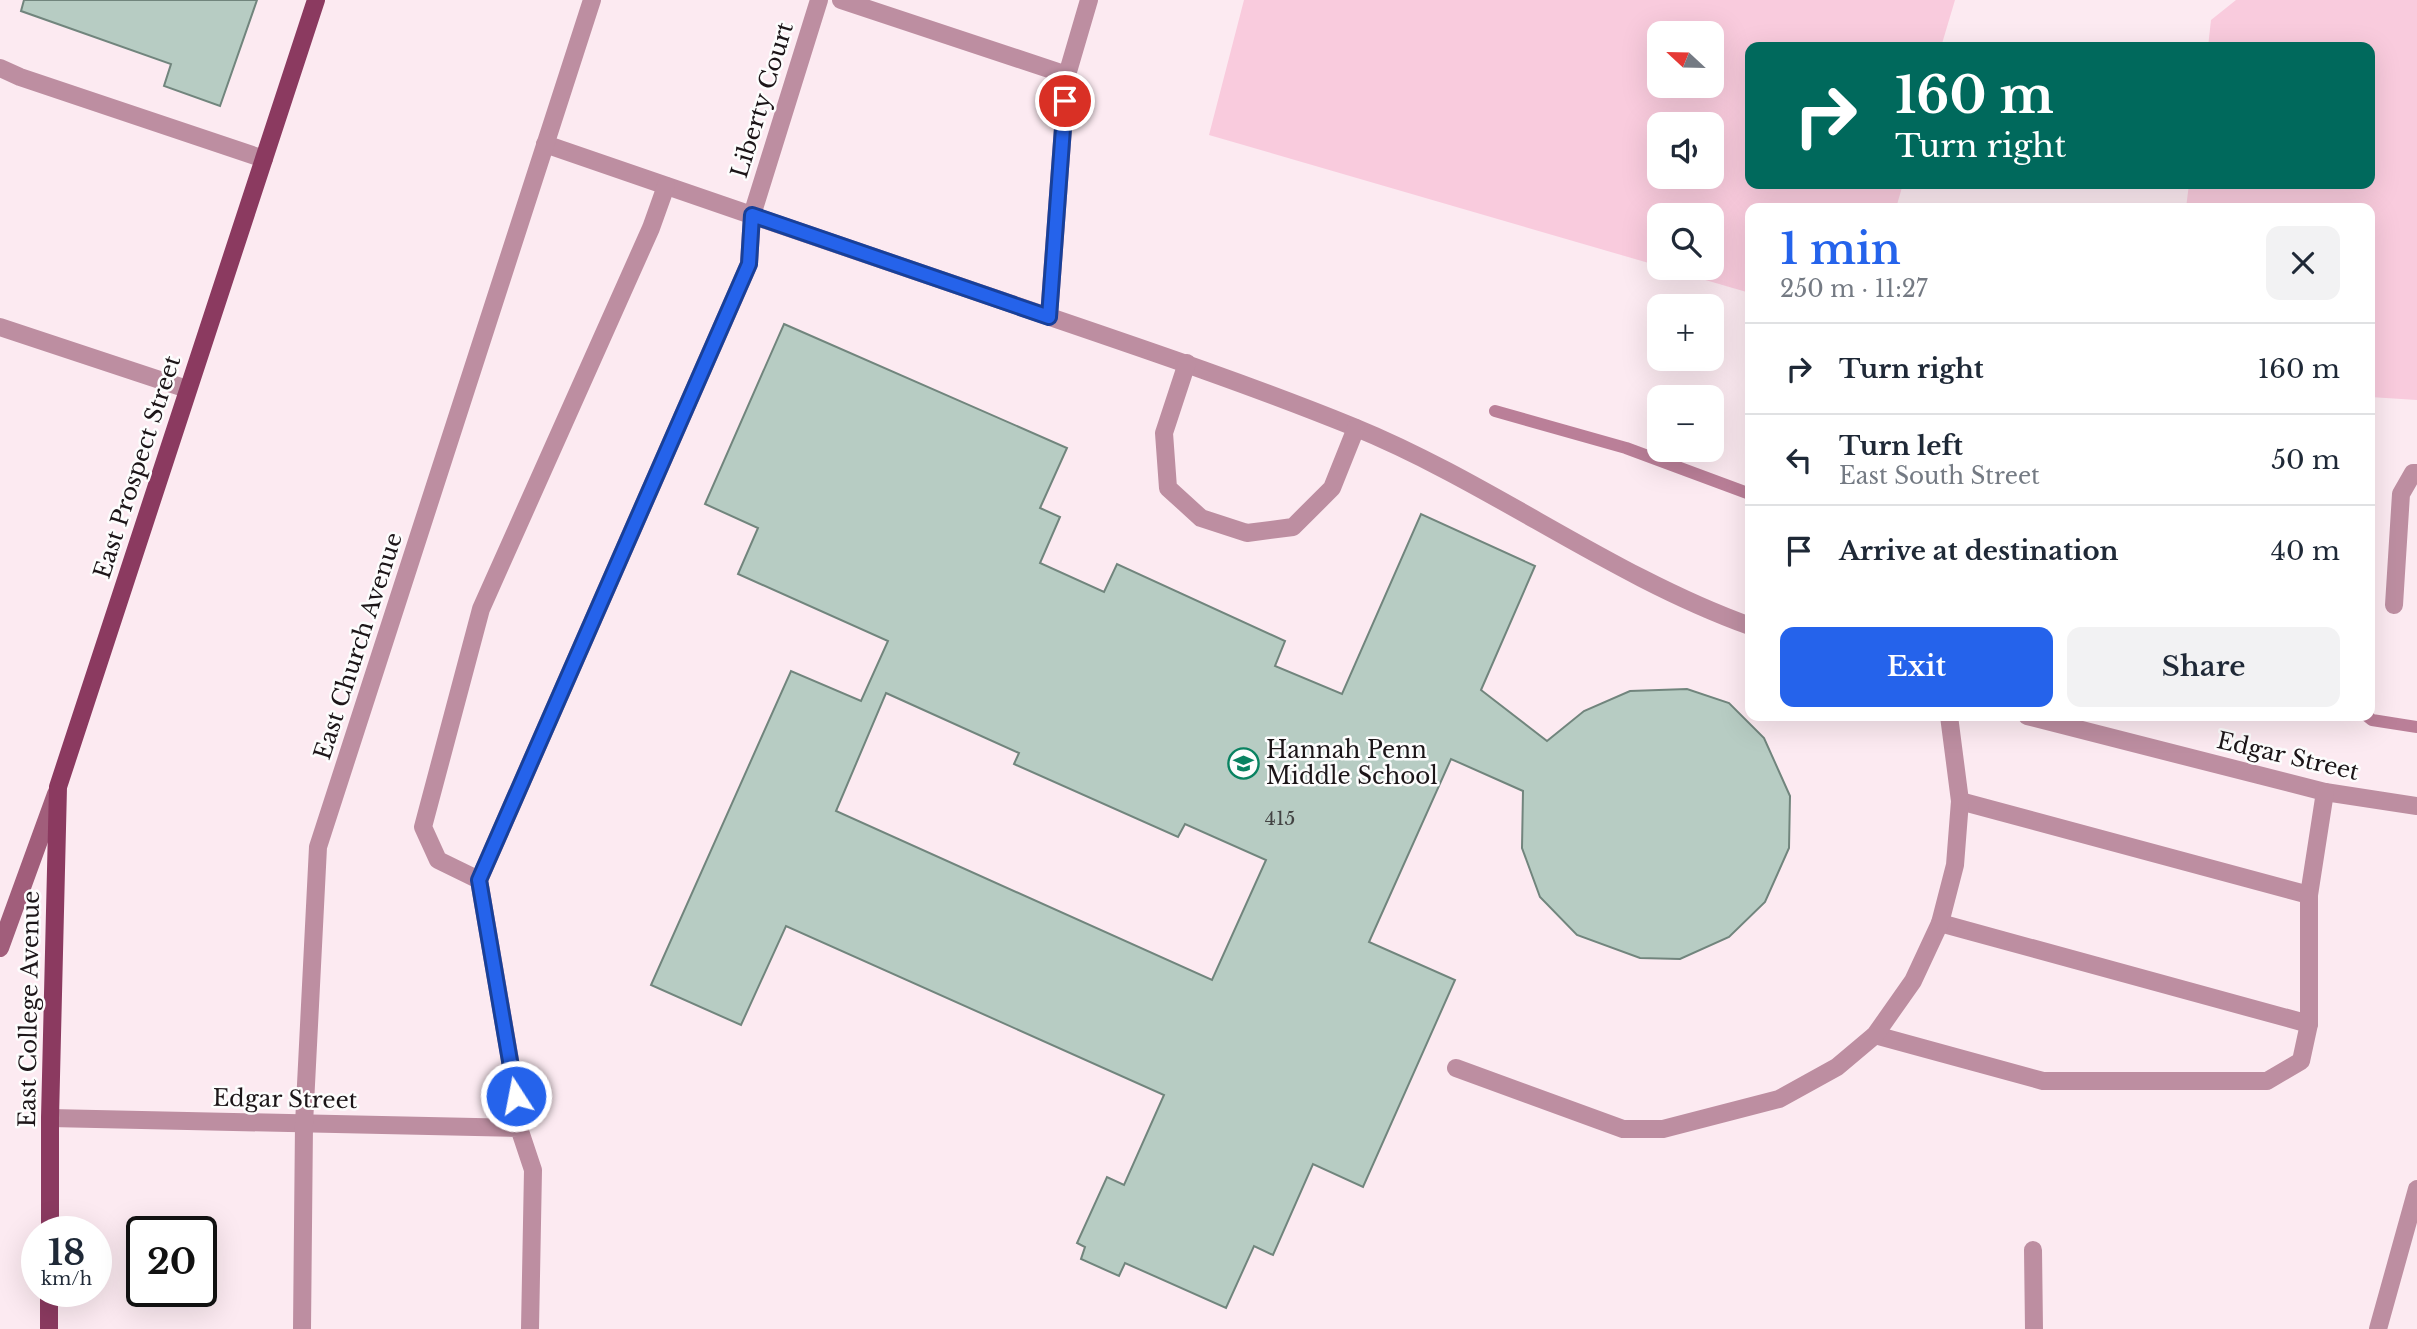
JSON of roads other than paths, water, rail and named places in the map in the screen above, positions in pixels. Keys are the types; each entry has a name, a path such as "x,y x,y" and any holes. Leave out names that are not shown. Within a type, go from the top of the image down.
{"main road":[{"name":"East Prospect Street","path":"58,788 316,0"},
{"name":"East College Avenue","path":"50,1216 58,788"},
{"path":"49,1329 50,1307"}],"street":[{"name":"East Church Avenue","path":"302,1329 304,1124 318,847 592,0"},
{"name":"Liberty Court","path":"479,880 749,264 752,215 819,0"},
{"path":"841,0 1067,75"},
{"path":"1049,317 1067,75 1089,0"},
{"path":"0,68 264,159"},
{"path":"545,144 1187,363 1356,428 1459,475 1595,553 1703,609 1745,624"},
{"path":"530,1329 533,1170 519,1128 516,1096 479,880 438,860 423,827 487,596 651,228 666,186"},
{"path":"0,327 187,389"},
{"path":"1187,363 1164,433 1168,488 1201,518 1248,533 1293,527 1332,488 1356,428"},
{"path":"2394,605 2401,494 2413,473 2417,473"},
{"path":"1456,1068 1623,1129 1663,1129 1779,1099 1838,1067 1875,1035 1913,981 1940,923 1955,865 1960,801 1950,721"},
{"name":"Edgar Street","path":"2047,721 2325,792 2417,806"},
{"name":"East Prospect Street","path":"0,948 58,788"},
{"path":"1875,1035 2043,1081 2267,1081 2301,1061 2309,1024 2309,895 2325,792"},
{"path":"1960,801 2309,895"},
{"path":"1940,923 2309,1024"},
{"name":"Edgar Street","path":"50,1118 519,1128"},
{"path":"2378,1329 2417,1189"},
{"path":"2033,1250 2034,1329"}],"waterway":[{"path":"1495,411 1626,448 1745,492"},
{"path":"2375,720 2417,727"}],"place":[{"name":"Hannah Penn Middle School","path":"1243,763"}]}
